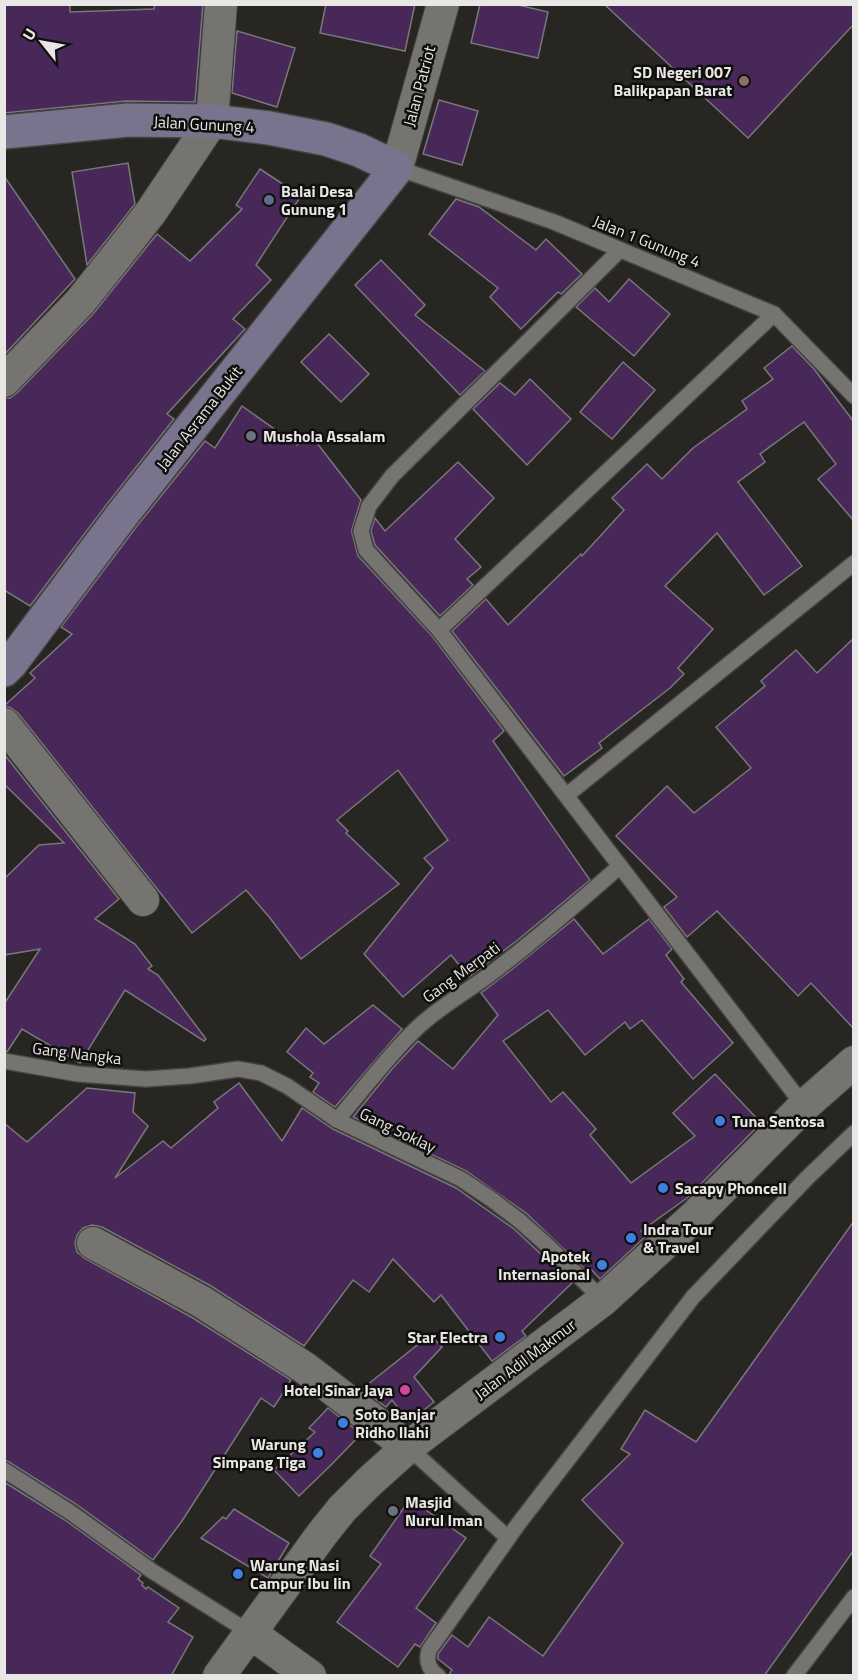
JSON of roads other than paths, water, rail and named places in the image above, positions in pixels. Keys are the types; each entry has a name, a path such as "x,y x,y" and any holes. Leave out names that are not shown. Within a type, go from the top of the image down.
{"street":[{"path":"4,381 80,302 116,257 151,212 212,121 221,4"},
{"name":"Jalan Patriot","path":"397,168 443,4"},
{"name":"Jalan Gunung 4","path":"4,132 128,120 212,121 269,128 326,140 359,150 397,168"},
{"name":"Jalan Asrama Bukit","path":"4,670 122,515 397,168"},
{"path":"4,724 143,900"},
{"name":"Jalan Adil Makmur","path":"219,1676 322,1534 342,1509 369,1482 408,1447 603,1300 696,1215 804,1106 854,1062"},
{"path":"93,1243 202,1302 286,1356 315,1375 408,1447"},
{"path":"249,1632 310,1676"}],"lane":[{"name":"Jalan 1 Gunung 4","path":"397,168 554,222 774,314 854,396"},
{"path":"620,250 392,476 369,506 361,531 366,550 440,630 804,1106"},
{"path":"440,630 774,314"},
{"path":"567,795 854,563"},
{"name":"Gang Merpati","path":"337,1120 417,1028 439,1009 489,975 543,933 620,866"},
{"name":"Gang Nangka","path":"4,1060 78,1074 146,1079"},
{"name":"Gang Soklay","path":"146,1079 190,1076 227,1070 250,1070 261,1073 287,1086 337,1120 460,1179 491,1199 541,1239 603,1300"},
{"path":"438,1676 429,1667 427,1656 429,1650 508,1538 693,1297 768,1218 854,1134"},
{"path":"408,1447 508,1538"},
{"path":"4,1470 70,1512 152,1571 249,1632"},
{"path":"794,1676 854,1597"}],"place":[{"name":"SD Negeri 007 Balikpapan Barat","path":"744,81"},
{"name":"Balai Desa Gunung 1","path":"269,200"},
{"name":"Mushola Assalam","path":"251,436"},
{"name":"Tuna Sentosa","path":"720,1121"},
{"name":"Sacapy Phoncell","path":"663,1188"},
{"name":"Indra Tour & Travel","path":"631,1238"},
{"name":"Apotek Internasional","path":"602,1265"},
{"name":"Star Electra","path":"500,1337"},
{"name":"Hotel Sinar Jaya","path":"405,1390"},
{"name":"Soto Banjar Ridho Ilahi","path":"343,1423"},
{"name":"Warung Simpang Tiga","path":"318,1453"},
{"name":"Masjid Nurul Iman","path":"393,1511"},
{"name":"Warung Nasi Campur Ibu Iin","path":"238,1574"}]}
